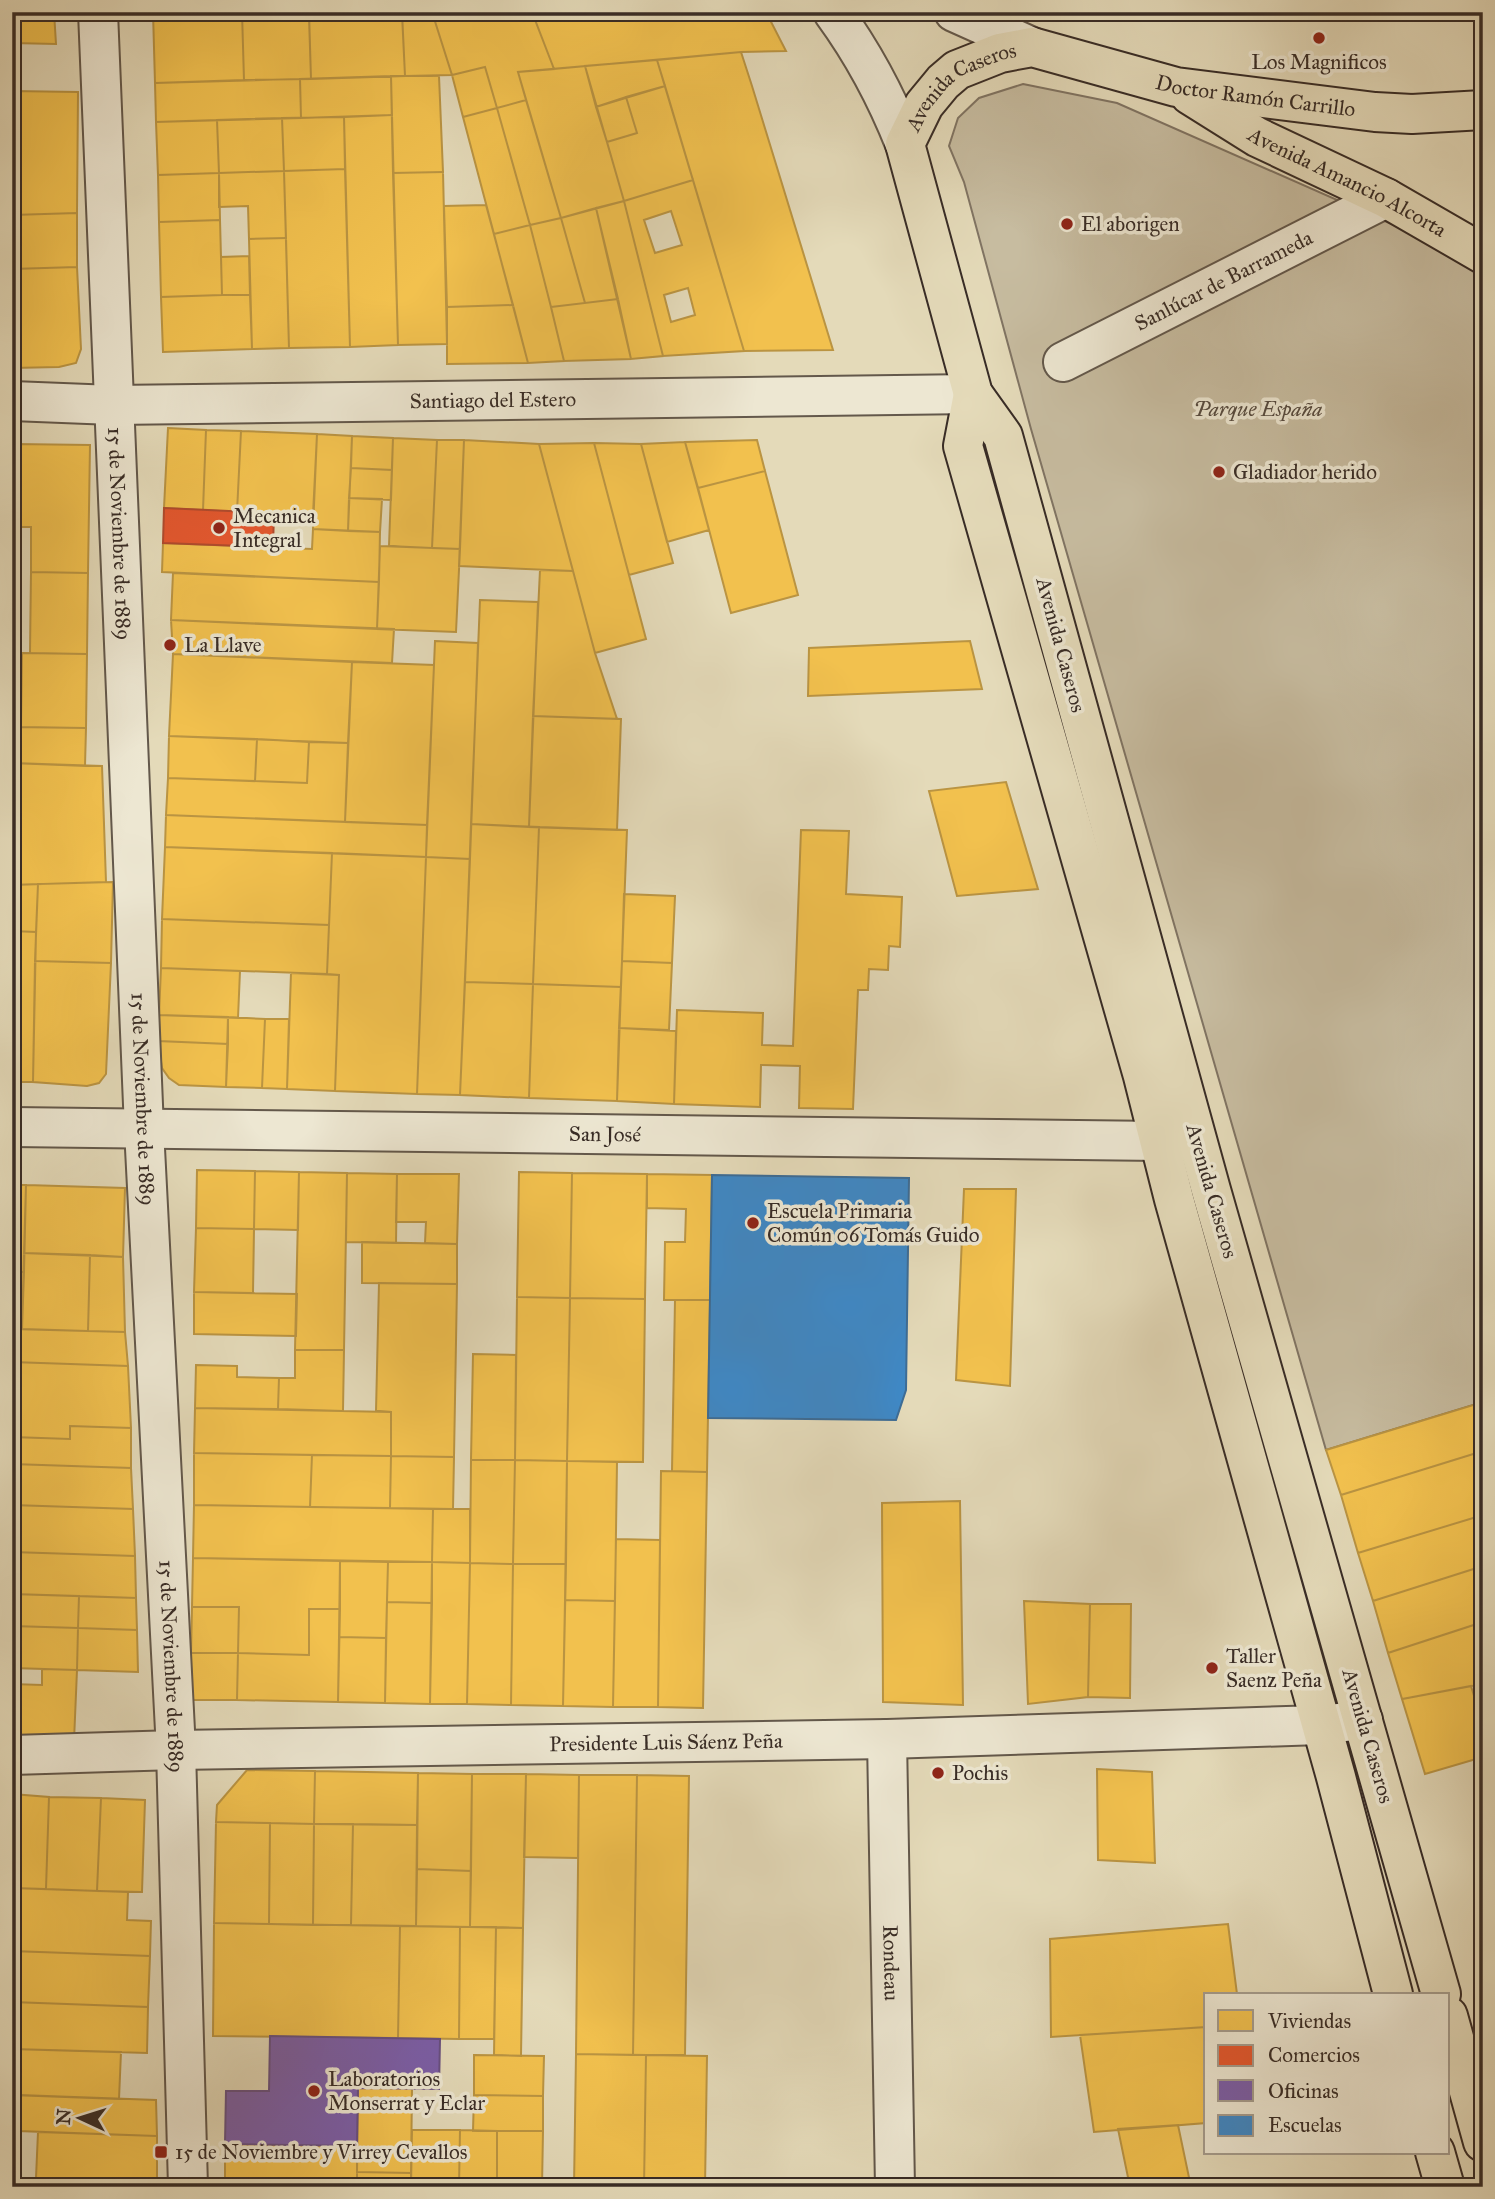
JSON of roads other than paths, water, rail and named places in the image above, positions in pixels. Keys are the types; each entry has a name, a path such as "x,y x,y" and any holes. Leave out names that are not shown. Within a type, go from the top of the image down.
{"main road":[{"name":"Avenida Caseros","path":"1032,47 987,57 957,70 943,82 924,106 905,144 973,394 1003,436 1196,1136 1441,1993"},
{"name":"Doctor Ramón Carrillo","path":"1032,47 1176,87 1375,113 1483,110"},
{"name":"Avenida Amancio Alcorta","path":"1176,87 1257,137 1385,198 1483,254"},
{"name":"Avenida Caseros","path":"973,394 963,446 1139,1063 1394,1993"},
{"path":"1450,2022 1480,2120"},
{"path":"1436,2154 1445,2187"}],"street":[{"name":"15 de Noviembre de 1889","path":"99,12 144,1129 176,1750 188,2187"},
{"name":"Avenida Caseros","path":"833,12 872,72 889,104 905,144"},
{"name":"Avenida Caseros","path":"954,12 1032,47"},
{"name":"Sanlúcar de Barrameda","path":"1063,362 1385,198"},
{"name":"Santiago del Estero","path":"12,401 113,405 973,394"},
{"name":"San José","path":"12,1127 1159,1141 1196,1136"},
{"name":"Presidente Luis Sáenz Peña","path":"12,1755 887,1739 1320,1725 1363,1720"},
{"name":"Rondeau","path":"887,1739 895,2187"}],"place":[{"name":"Los Magnificos","path":"1319,38"},
{"name":"El aborigen","path":"1067,224"},
{"name":"Gladiador herido","path":"1219,472"},
{"name":"Mecanica Integral","path":"219,528"},
{"name":"La Llave","path":"170,645"},
{"name":"Escuela Primaria Común 06 Tomás Guido","path":"753,1223"},
{"name":"Taller Saenz Peña","path":"1212,1668"},
{"name":"Pochis","path":"938,1773"},
{"name":"Laboratorios Monserrat y Eclar","path":"314,2091"},
{"name":"15 de Noviembre y Virrey Cevallos","path":"161,2152"}],"park label":[{"name":"Parque España","path":"1258,409"}]}
